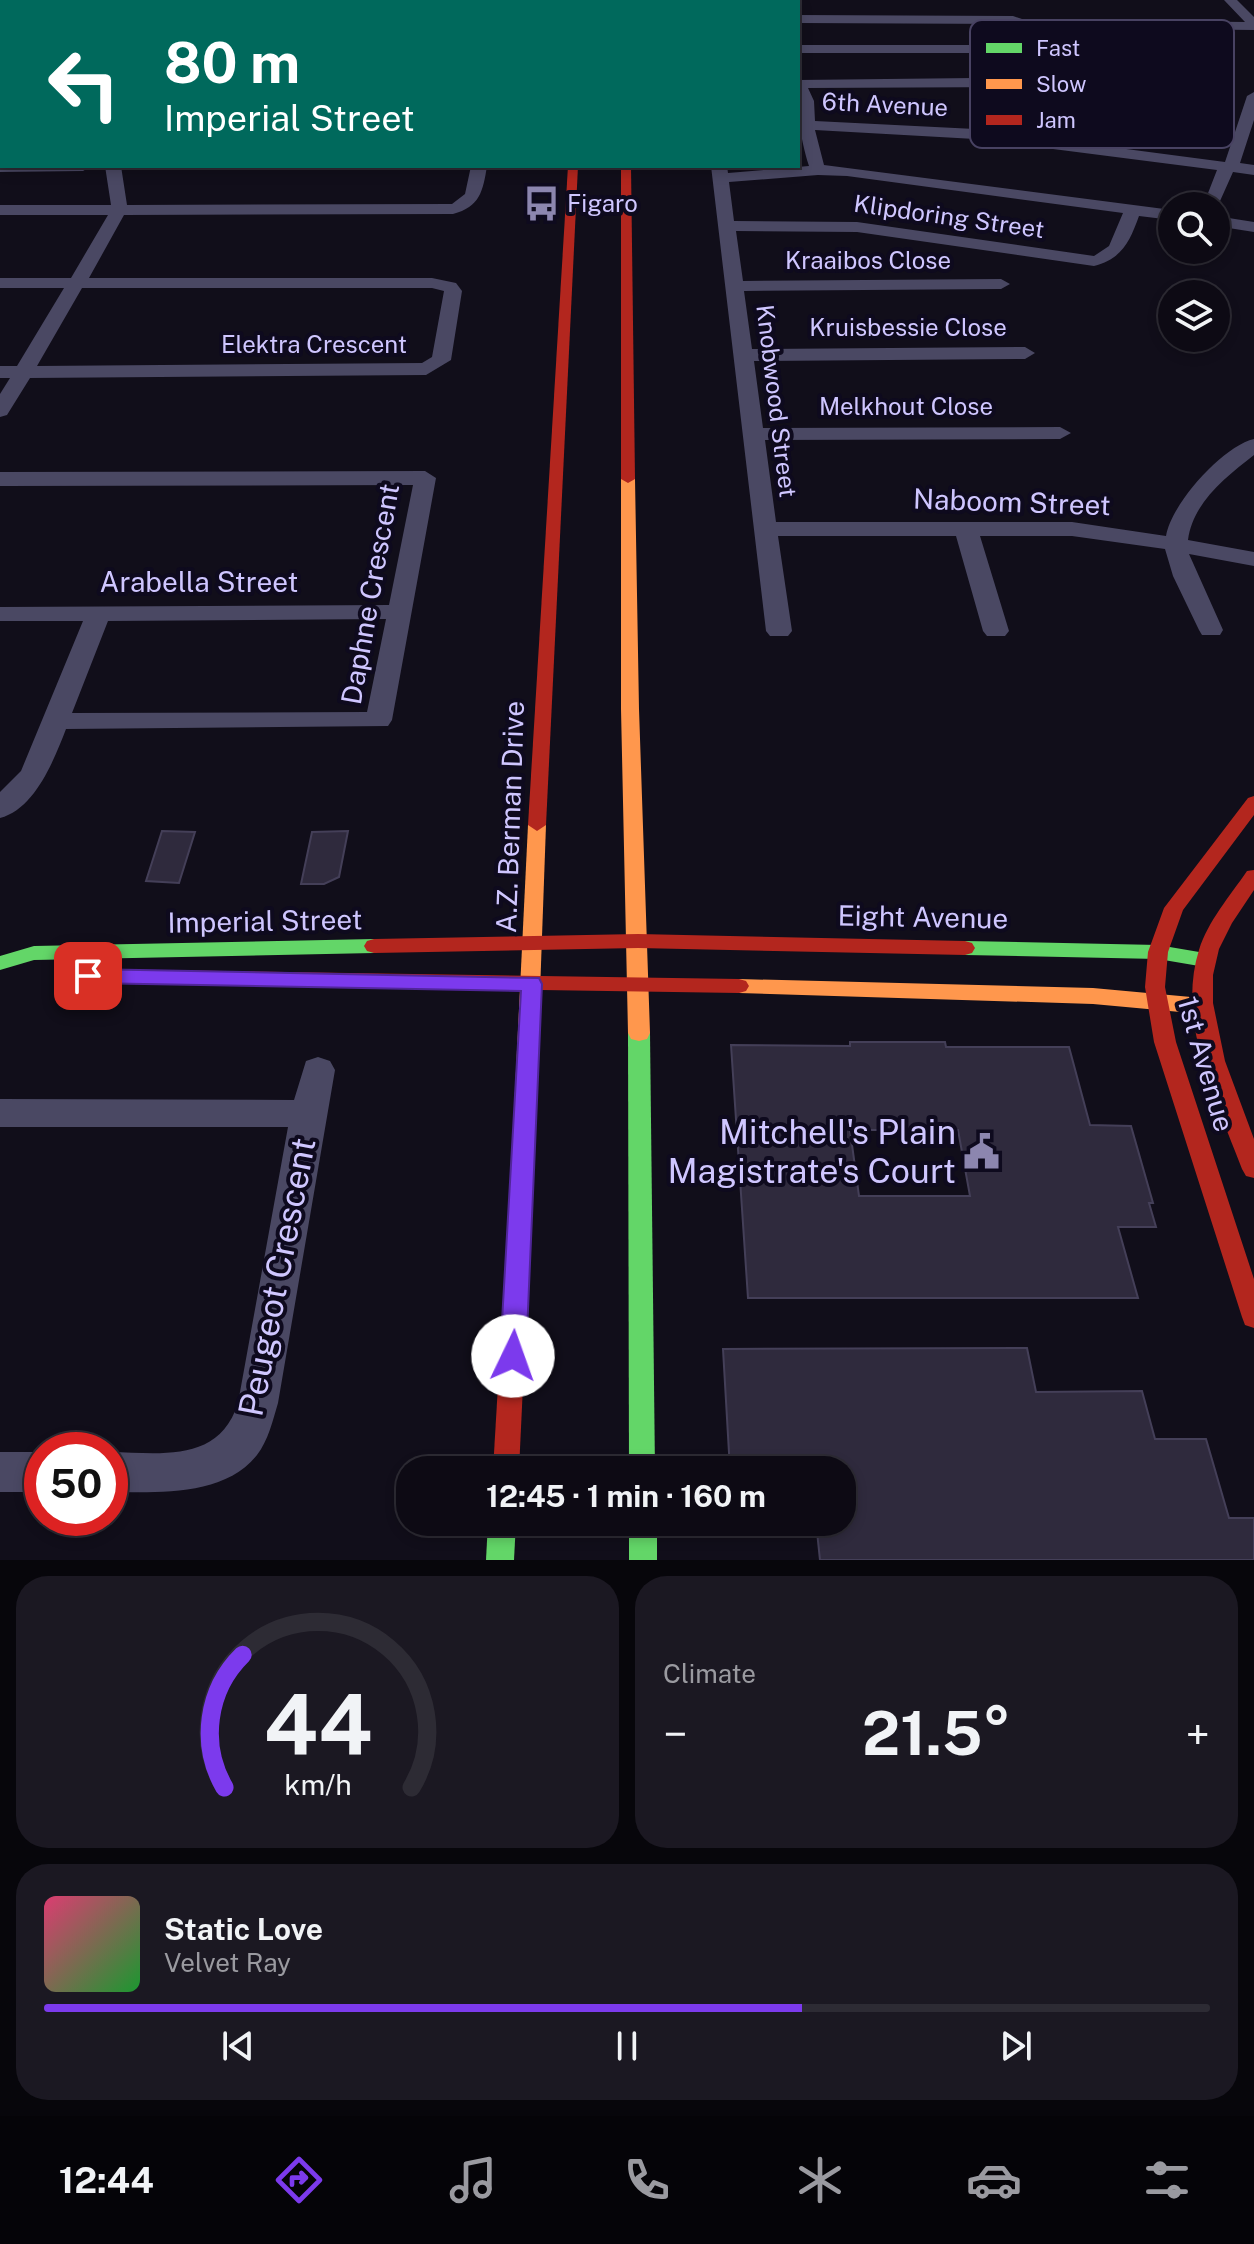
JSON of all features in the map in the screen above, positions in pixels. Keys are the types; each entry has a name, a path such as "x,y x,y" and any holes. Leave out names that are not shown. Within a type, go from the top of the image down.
{"main road":[{"name":"A.Z. Berman Drive","path":"507,1456 532,984 540,752 573,168"},
{"path":"626,168 630,709 639,986 642,1456"},
{"name":"1st Avenue","path":"1254,802 1180,898 1162,935 1158,952 1156,1001 1165,1042 1254,1317"},
{"name":"1st Avenue","path":"1254,876 1218,929 1205,960 1202,1006 1210,1041 1254,1169"},
{"name":"Eight Avenue","path":"533,943 638,941 1158,952 1205,960"},
{"name":"Imperial Street","path":"0,965 34,953 533,943"},
{"name":"Imperial Street","path":"0,965 27,975"},
{"name":"Imperial Street","path":"138,977 639,986"},
{"path":"639,986 904,989 1093,996 1202,1006"},
{"path":"500,1560 501,1536"},
{"path":"643,1536 643,1560"}],"street":[{"path":"1230,0 1254,25"},
{"path":"800,19 1013,20"},
{"path":"800,49 970,49"},
{"path":"800,85 970,83"},
{"path":"800,87 804,91 809,112 803,124 818,170"},
{"path":"1217,192 1250,121 1254,96"},
{"name":"6th Avenue","path":"803,124 970,134"},
{"name":"6th Avenue","path":"1082,148 1254,170"},
{"path":"0,411 115,219 120,200 113,168"},
{"path":"0,210 453,209 473,200 479,168"},
{"name":"Knobwood Street","path":"779,631 719,172 847,171 1158,213"},
{"name":"Klipdoring Street","path":"727,226 857,227 1094,261 1107,258 1114,252 1133,210"},
{"path":"1230,223 1254,227"},
{"path":"0,283 77,283"},
{"name":"Elektra Crescent","path":"23,372 426,369 441,360 453,291 442,284 432,283 77,283"},
{"name":"Kraaibos Close","path":"735,286 1001,284"},
{"name":"Kruisbessie Close","path":"743,355 1025,353"},
{"path":"0,372 23,372"},
{"name":"Melkhout Close","path":"753,434 1060,433"},
{"path":"1211,630 1176,545 1181,527 1202,487 1254,445"},
{"name":"Daphne Crescent","path":"0,479 425,478 379,720 56,721"},
{"name":"Naboom Street","path":"767,529 1072,529 1254,559"},
{"path":"966,529 996,631"},
{"path":"0,809 34,774 99,612"},
{"name":"Arabella Street","path":"0,614 399,612"},
{"name":"Peugeot Crescent","path":"128,1472 172,1472 207,1465 241,1443 258,1403 318,1070"},
{"name":"Peugeot Crescent","path":"0,1113 308,1114"},
{"path":"0,1472 24,1472"}],"building":[{"path":"162,831 195,832 179,883 146,881"},
{"path":"348,831 339,877 324,884 301,884 312,832"},
{"path":"850,1042 945,1042 946,1047 1069,1047 1090,1125 1131,1126 1153,1203 1149,1203 1156,1227 1118,1227 1138,1298 748,1298 731,1045 850,1046","holes":["850,1130 958,1130 970,1196 859,1196"]},
{"path":"1027,1348 1036,1392 1142,1391 1155,1439 1206,1439 1229,1518 1254,1518 1254,1560 820,1560 817,1536 856,1536 856,1456 729,1456 723,1349"}],"traffic: fast":[{"path":"0,963 34,953 374,946"},
{"path":"965,948 1158,952 1205,960"},
{"path":"639,1033 642,1456"},
{"path":"500,1560 501,1536"},
{"path":"643,1536 643,1560"}],"traffic: slow":[{"path":"628,479 630,709 639,1033"},
{"path":"524,1132 537,825"},
{"path":"739,986 1093,996 1202,1006"}],"traffic: jam":[{"path":"537,825 573,168"},
{"path":"626,168 628,479"},
{"path":"1254,802 1174,908 1158,952 1155,987 1165,1042 1254,1317"},
{"path":"1254,876 1213,939 1203,975 1203,1003 1214,1061 1254,1169"},
{"path":"374,946 638,941 965,948"},
{"path":"159,977 739,986"},
{"path":"507,1456 524,1132"}],"place":[{"name":"Figaro","path":"541,204"},
{"name":"Mitchell's Plain Magistrate's Court","path":"982,1152"}],"route":[{"path":"88,976 532,984 513,1356"}]}
